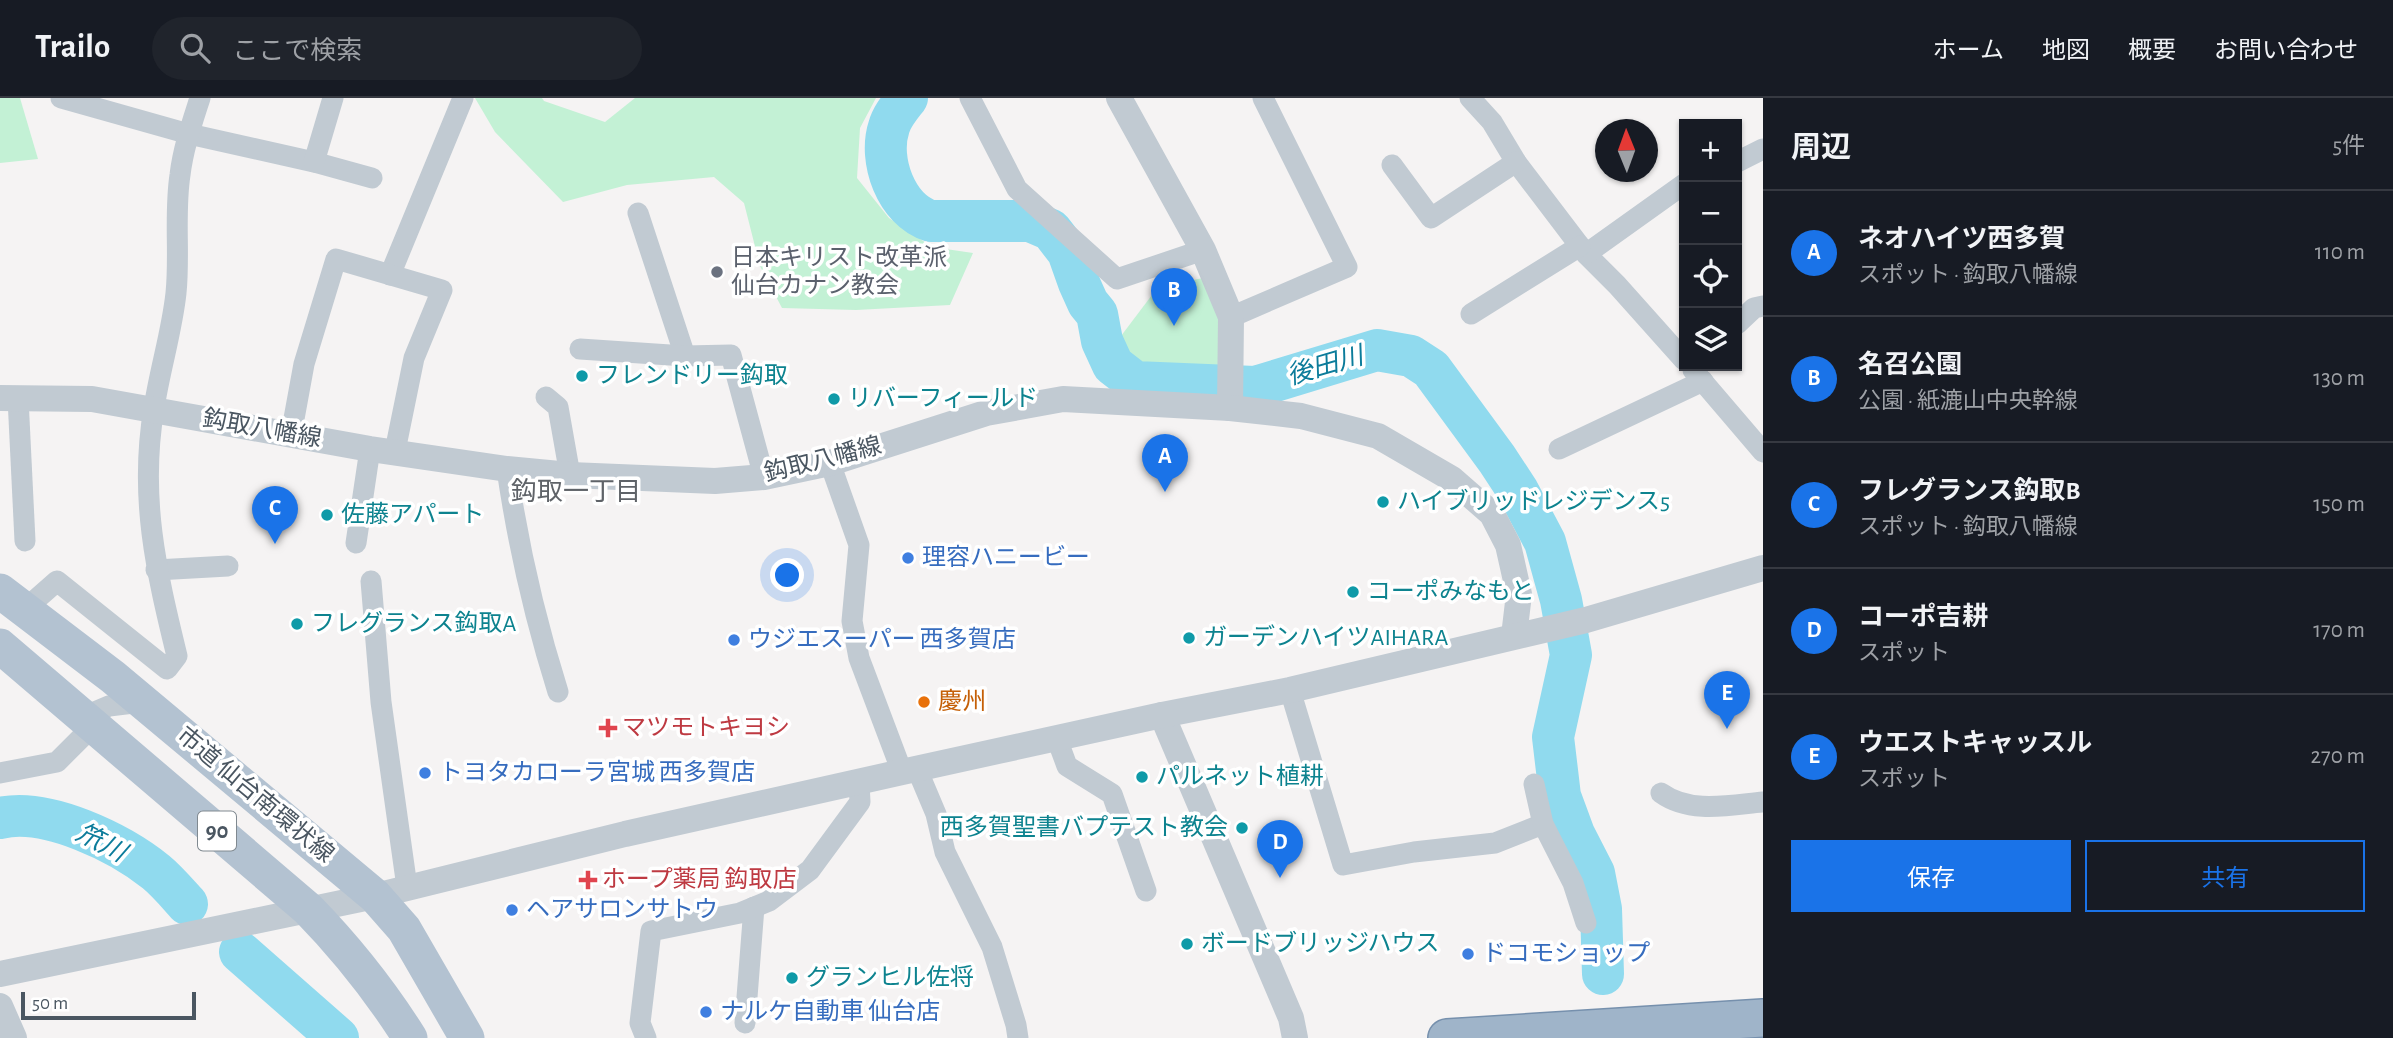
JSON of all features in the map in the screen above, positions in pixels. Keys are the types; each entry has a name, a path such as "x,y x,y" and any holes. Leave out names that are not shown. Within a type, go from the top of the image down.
{"highway":[{"path":"1447,1038 1763,1018"}],"main road":[{"name":"市道 仙台南環状線","path":"12,601 142,702 329,855 391,892 404,929 467,1038"},
{"name":"90","path":"0,646 308,909 347,949 385,998 410,1038"}],"street":[{"path":"61,98 189,134 372,178"},
{"path":"12,601 57,581 167,669 177,656 156,570 148,508 153,410 176,292 180,176 189,134 201,98"},
{"path":"314,162 333,98"},
{"path":"390,275 463,98"},
{"path":"970,98 1017,189 1117,279 1203,250"},
{"path":"1119,98 1203,250 1231,317 1230,402"},
{"path":"1231,317 1347,267 1264,98"},
{"path":"1470,98 1492,122 1516,162 1583,250 1679,353"},
{"path":"1742,160 1763,149"},
{"path":"1392,164 1431,218 1516,162"},
{"path":"1471,314 1583,250 1679,187"},
{"path":"638,213 685,356"},
{"path":"291,435 304,363 335,259 442,290 414,358 356,543"},
{"path":"1742,319 1754,308 1763,306"},
{"path":"579,349 685,356 731,355 764,477"},
{"path":"1559,449 1687,371"},
{"path":"1695,371 1763,452"},
{"path":"546,397 558,407 570,475"},
{"path":"9,398 25,541"},
{"name":"鈎取八幡線","path":"9,398 92,399 291,435 507,469 570,475 715,481 764,477 830,463 986,413 1063,399 1230,402 1301,416 1378,436 1452,479 1492,514 1508,545 1519,594 1514,636"},
{"path":"830,463 859,545 852,621 859,658 909,771 936,814 946,852 992,947 1016,1025 1017,1038"},
{"path":"507,469 517,538 538,629 558,692"},
{"path":"156,570 228,566"},
{"path":"0,974 391,892 625,834 1162,715 1290,690 1586,621 1760,575"},
{"path":"372,581 391,892"},
{"path":"1290,690 1343,865 1414,852 1495,843 1543,824"},
{"path":"0,773 57,762 88,721 109,706 142,702"},
{"path":"1162,715 1290,1018 1295,1038"},
{"path":"1057,739 1067,766 1112,794 1146,891"},
{"path":"646,1038 640,1023 652,931 740,914 769,901 810,870 860,802 859,783"},
{"path":"1534,784 1543,824 1573,883 1586,923"},
{"path":"1661,793 1671,800 1704,807 1763,802"},
{"path":"745,1023 754,907"},
{"path":"0,1006 14,1038"}],"green space":[{"path":"0,98 20,98 38,159 0,163"},
{"path":"475,98 542,98 605,122 635,98 876,98 860,128 857,178 889,218 932,247 973,253 950,305 856,310 782,308 760,266 744,203 714,177 627,185 563,202 495,132"},
{"path":"1203,278 1220,316 1219,378 1146,377 1121,363 1121,336 1158,287"}],"waterway":[{"name":"後田川","path":"907,98 890,123 886,140 888,168 899,195 919,215 931,221 1030,221 1051,230 1068,252 1088,303 1097,314 1102,341 1113,365 1135,382 1255,387 1377,350 1411,356 1431,369 1497,459 1518,491 1545,542 1561,600 1571,655 1553,737 1560,796 1574,834 1594,873 1601,909 1603,974"},
{"name":"笊川","path":"0,818 39,818 61,823 103,839 156,872 187,904"},
{"name":"笊川","path":"240,952 338,1038"}],"place":[{"name":"日本キリスト改革派 仙台カナン教会","path":"717,272"},
{"name":"名召公園","path":"1174,326"},
{"name":"フレンドリー鈎取","path":"582,376"},
{"name":"リバーフィールド","path":"834,399"},
{"name":"ネオハイツ西多賀","path":"1165,492"},
{"name":"ハイブリッドレジデンス5","path":"1383,502"},
{"name":"佐藤アパート","path":"327,515"},
{"name":"フレグランス鈎取B","path":"275,544"},
{"name":"理容ハニービー","path":"908,558"},
{"name":"コーポみなもと","path":"1353,592"},
{"name":"フレグランス鈎取A","path":"297,624"},
{"name":"ガーデンハイツAIHARA","path":"1189,638"},
{"name":"ウジエスーパー 西多賀店","path":"734,640"},
{"name":"慶州","path":"924,702"},
{"name":"マツモトキヨシ","path":"608,728"},
{"name":"ウエストキャッスル","path":"1727,729"},
{"name":"トヨタカローラ宮城 西多賀店","path":"425,773"},
{"name":"パルネット植耕","path":"1142,777"},
{"name":"西多賀聖書バプテスト教会","path":"1242,828"},
{"name":"コーポ吉耕","path":"1280,878"},
{"name":"ホープ薬局 鈎取店","path":"588,880"},
{"name":"ヘアサロンサトウ","path":"512,910"},
{"name":"ボードブリッジハウス","path":"1187,944"},
{"name":"ドコモショップ","path":"1468,954"},
{"name":"グランヒル佐将","path":"792,978"},
{"name":"ナルケ自動車 仙台店","path":"706,1012"}],"district":[{"name":"鈎取一丁目","path":"576,492"}]}
